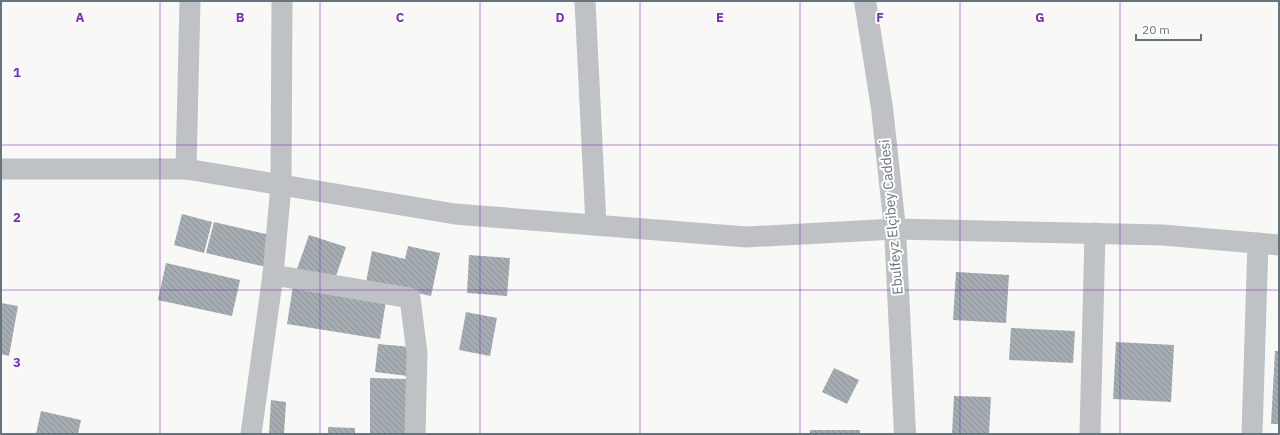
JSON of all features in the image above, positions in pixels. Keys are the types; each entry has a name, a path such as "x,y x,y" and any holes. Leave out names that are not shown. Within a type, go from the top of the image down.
{"street":[{"path":"186,169 190,1"},
{"path":"251,434 273,275 281,185 282,1"},
{"path":"585,1 596,225"},
{"name":"Ebulfeyz Elçibey Caddesi","path":"865,1 882,108 895,229 905,434"},
{"path":"1,169 186,169 455,214 746,237 895,229 1164,235 1279,244"},
{"path":"1090,434 1095,233"},
{"path":"1252,434 1258,243"},
{"path":"273,275 410,298 417,353 416,434"}],"building":[{"path":"182,214 212,222 204,253 174,245"},
{"path":"214,222 274,236 266,267 206,253"},
{"path":"309,235 346,247 334,282 297,269"},
{"path":"408,246 440,253 431,296 366,282 372,251 405,259"},
{"path":"469,255 510,258 507,296 467,293"},
{"path":"166,263 240,280 232,316 158,300"},
{"path":"956,272 1009,275 1006,323 953,320"},
{"path":"293,286 386,301 380,339 287,324"},
{"path":"1,303 18,306 9,356 1,354"},
{"path":"466,312 497,318 490,356 459,350"},
{"path":"1011,328 1075,331 1073,363 1009,360"},
{"path":"1116,342 1174,345 1171,402 1113,399"},
{"path":"378,344 411,347 408,376 375,372"},
{"path":"1275,351 1279,351 1279,424 1271,424"},
{"path":"834,368 859,380 847,404 822,392"},
{"path":"370,378 406,379 406,434 370,434"},
{"path":"954,396 991,397 989,434 952,434"},
{"path":"271,400 286,402 284,434 269,434"},
{"path":"41,411 81,420 78,434 36,434"},
{"path":"328,427 355,428 355,434 328,434"},
{"path":"810,430 860,430 860,434 810,434"}]}
